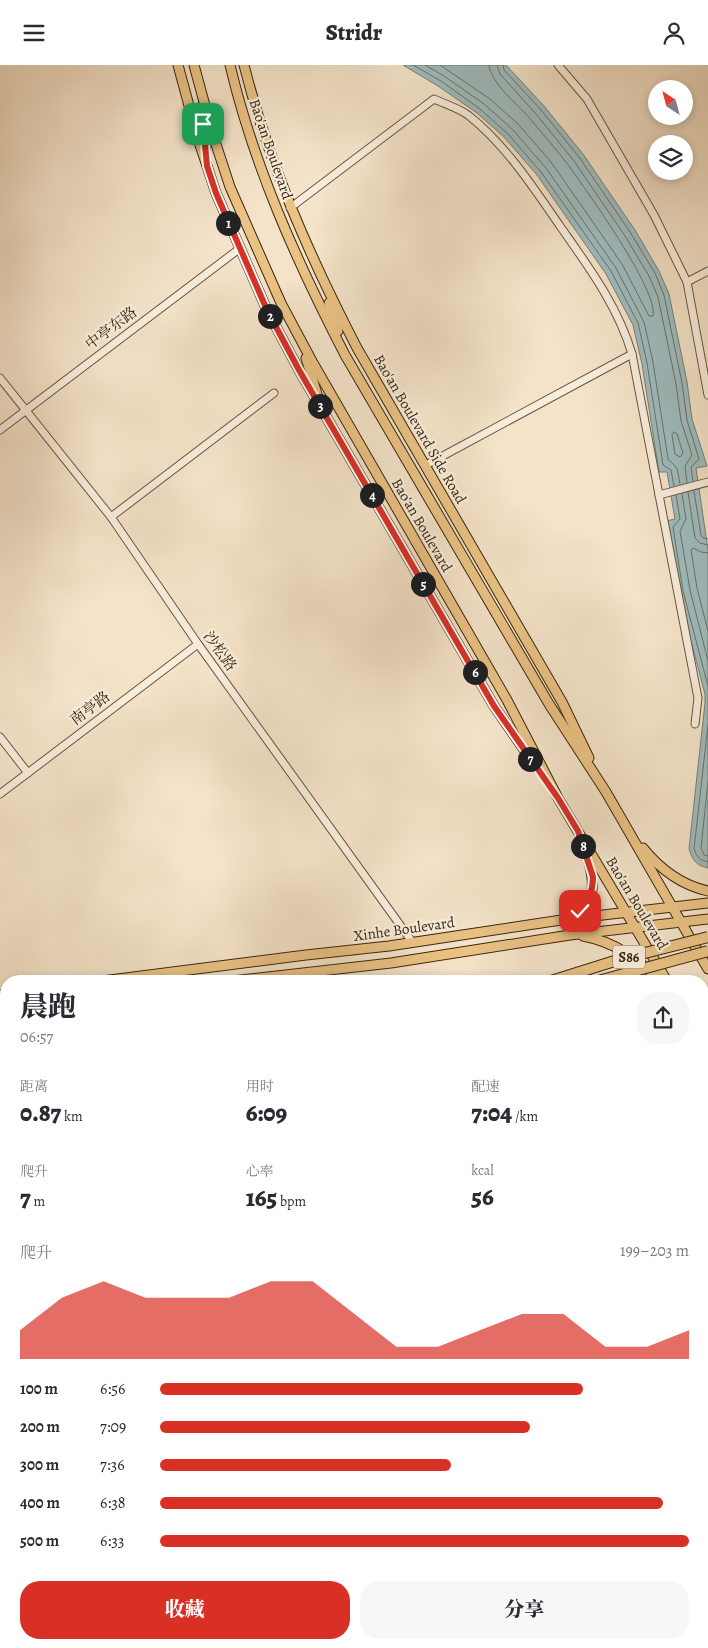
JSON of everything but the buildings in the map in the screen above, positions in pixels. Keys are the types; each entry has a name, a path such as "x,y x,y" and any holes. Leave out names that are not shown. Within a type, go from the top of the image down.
{"highway":[{"name":"S86","path":"571,975 622,959 708,937"},
{"name":"S86","path":"620,975 708,951"}],"main road":[{"path":"178,65 216,193 267,310 323,412 494,706 558,798"},
{"name":"Bao'an Boulevard","path":"194,65 230,187 281,303 507,699 558,798 663,975"},
{"name":"Bao'an Boulevard","path":"230,65 249,134 265,182 314,296 345,355 549,705 606,793 708,969"},
{"name":"Bao'an Boulevard Side Road","path":"244,65 262,130 290,207 320,276 357,348 562,701 606,793"},
{"path":"198,82 207,166"},
{"path":"320,276 345,355"},
{"path":"298,335 323,412"},
{"path":"625,825 649,855 666,871 689,885 708,891"},
{"path":"568,919 585,905 593,885 592,870 578,831"},
{"name":"Xinhe Boulevard","path":"151,975 413,943 568,919 708,903"},
{"name":"Xinhe Boulevard","path":"285,975 391,963 570,935 708,919"},
{"path":"570,935 594,938 616,946 636,958 654,975"}],"street":[{"path":"558,65 587,99 654,215 687,282 708,395"},
{"path":"290,207 434,99 467,115 501,147 530,183 600,283 626,332 632,354 698,698 695,724"},
{"name":"中亭东路","path":"0,430 239,249"},
{"path":"687,282 708,271"},
{"path":"426,465 632,354"},
{"name":"沙松路","path":"0,378 111,517 198,644 413,943"},
{"path":"111,517 274,393"},
{"path":"659,495 708,482"},
{"name":"南亭路","path":"0,794 198,644"},
{"path":"0,737 28,773"}],"water":[{"path":"403,65 506,65 544,106 583,154 635,230 659,271 669,294 687,382 692,419 707,466 696,468 708,550 708,868 696,862 689,849 705,694 678,592 666,521 675,519 667,472 659,472 642,364 633,325 606,274 537,175 504,137 477,113"}],"route":[{"path":"203,124 207,166 216,193 267,310 299,370 494,706 558,798 578,831 593,877 592,892 580,911"}]}
